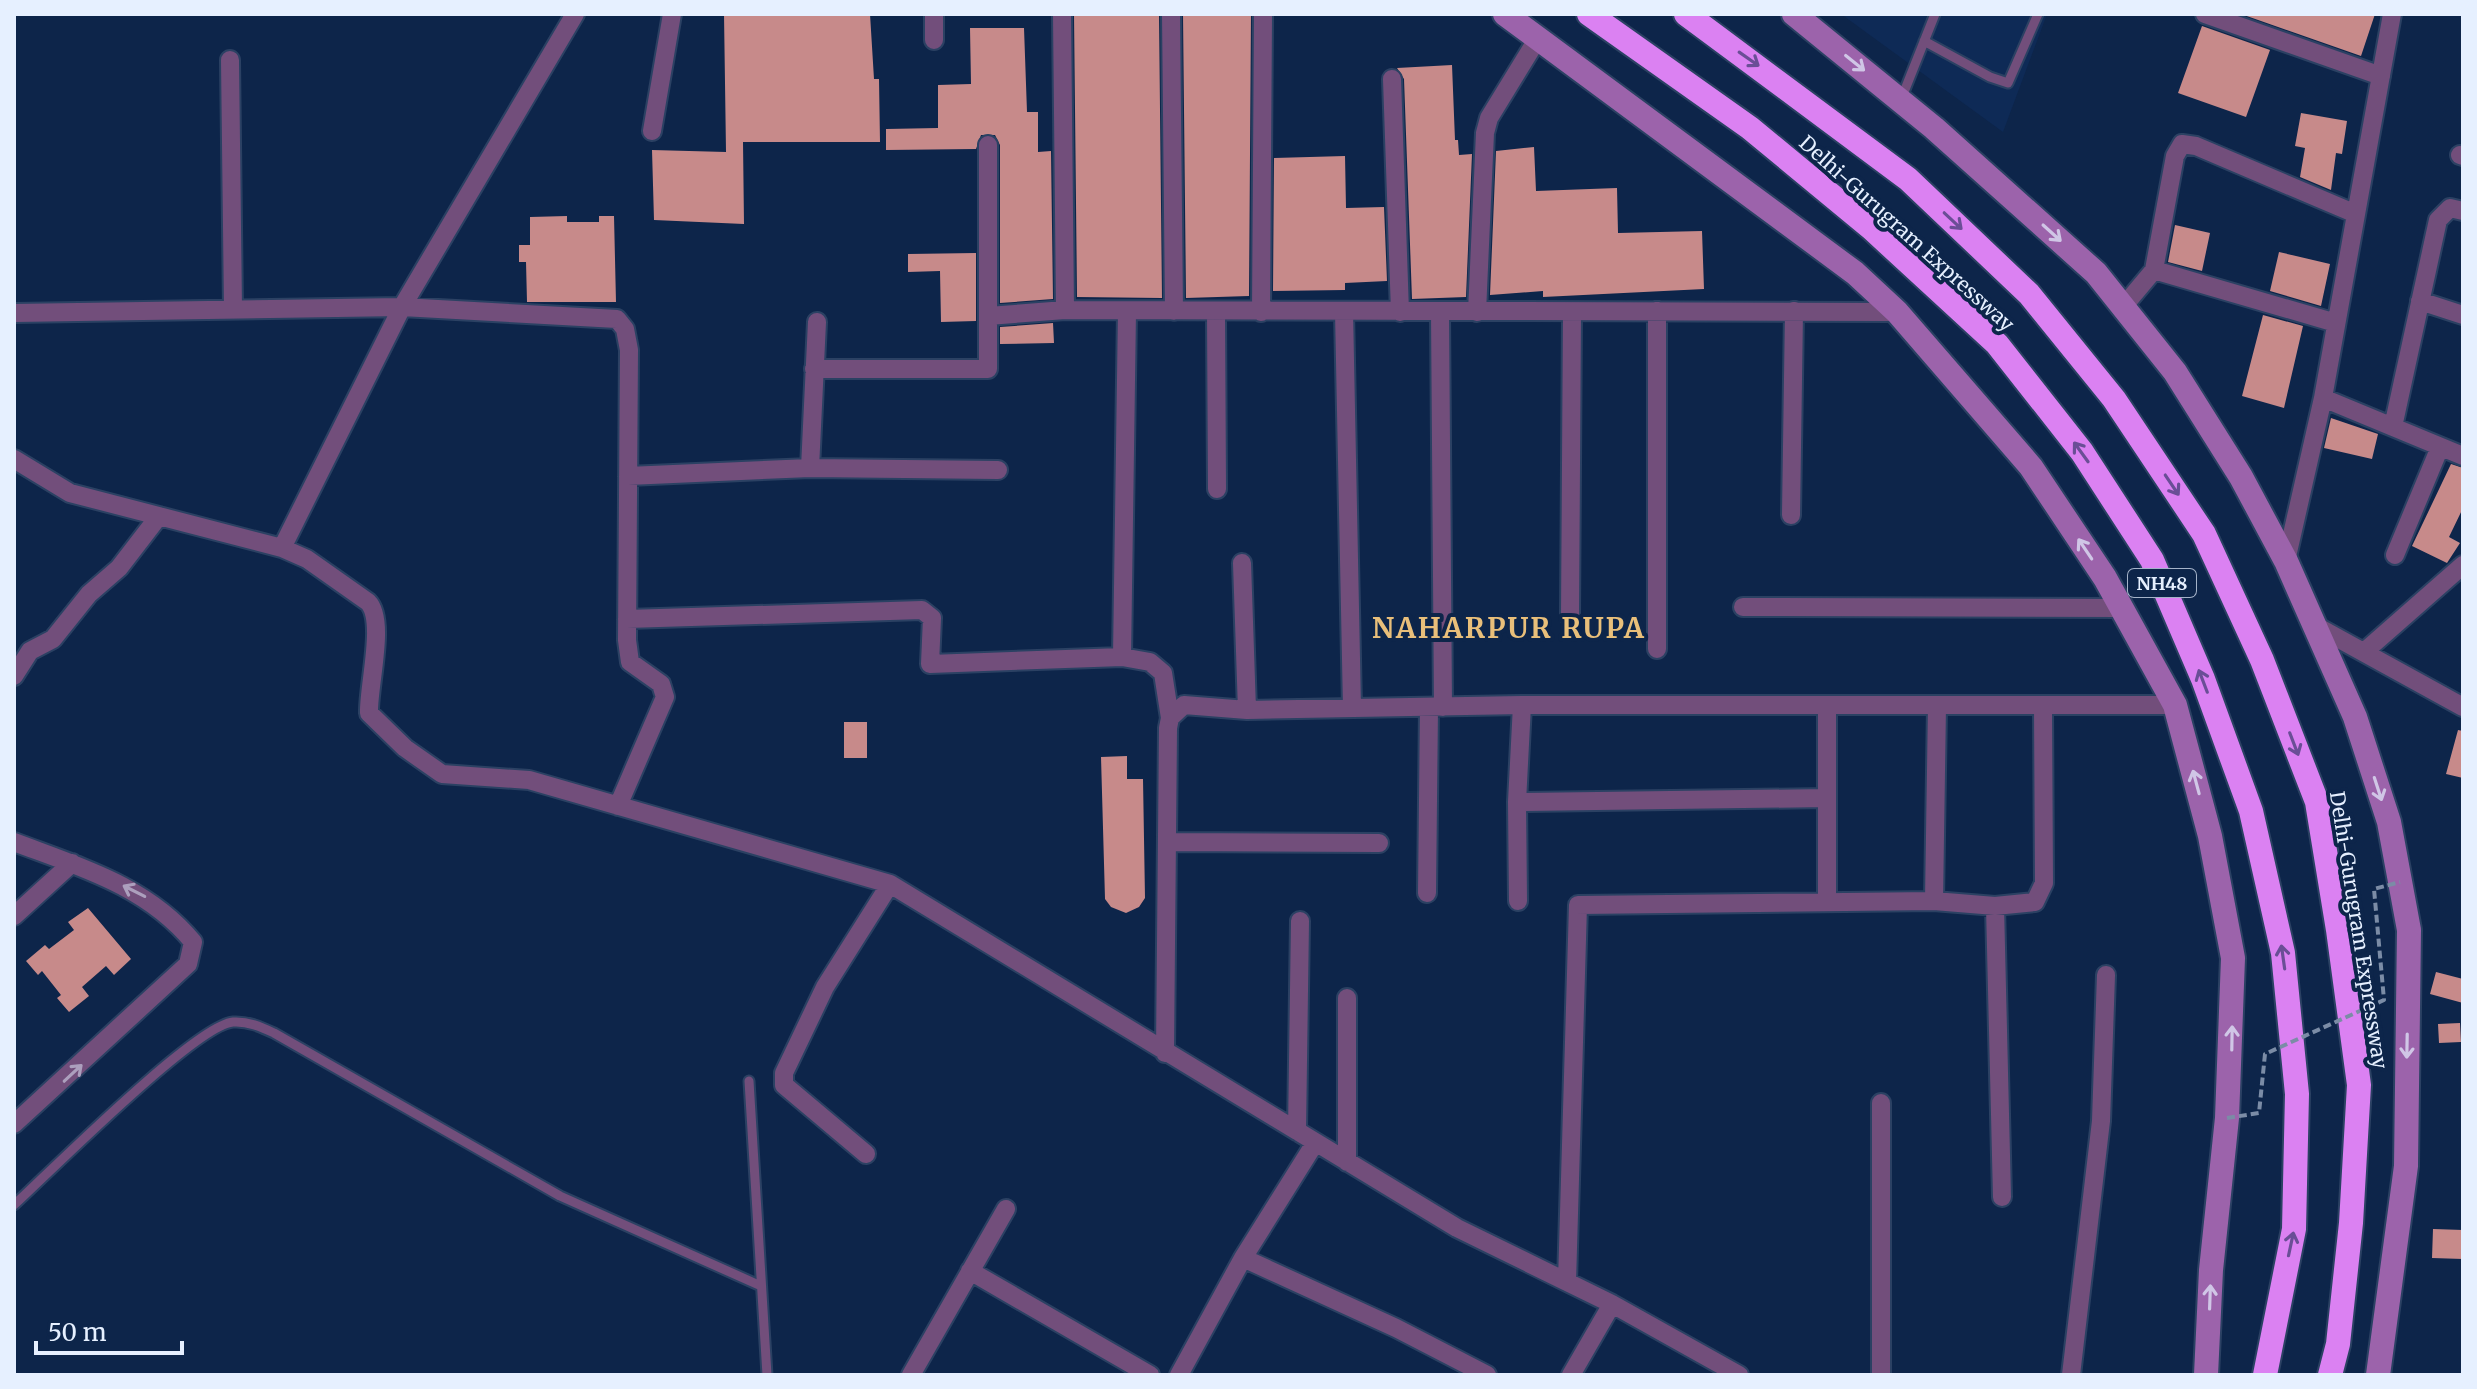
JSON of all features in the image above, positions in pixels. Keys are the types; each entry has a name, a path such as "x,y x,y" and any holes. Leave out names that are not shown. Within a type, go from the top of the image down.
{"highway":[{"name":"Delhi-Gurugram Expressway","path":"1589,14 1750,128 1871,228 1997,344 2082,452 2152,560 2203,679 2251,811 2283,953 2297,1094 2294,1229 2265,1375"},
{"name":"Delhi-Gurugram Expressway","path":"1686,14 1908,179 2029,294 2114,399 2204,534 2262,660 2317,802 2338,930 2359,1085 2351,1223 2338,1344 2330,1375"}],"main road":[{"path":"1505,14 1855,273 1897,312 2031,467 2121,608 2175,705 2210,836 2233,958 2227,1118 2211,1270 2206,1375"},
{"path":"1794,14 1901,101 2096,273 2175,372 2241,477 2286,561 2355,717 2389,822 2409,930 2406,1166 2378,1375"}],"street":[{"path":"282,548 402,307 575,14"},
{"path":"652,131 672,14"},
{"path":"934,14 934,40"},
{"path":"1062,14 1065,310"},
{"path":"1171,14 1174,311"},
{"path":"1261,312 1263,14"},
{"path":"2205,14 2381,76"},
{"path":"2286,561 2323,398 2392,14"},
{"path":"1477,312 1485,133 1489,118 1538,38"},
{"path":"230,60 233,309"},
{"path":"1392,79 1400,312"},
{"path":"2123,307 2154,270 2175,156 2182,144 2196,146 2356,214"},
{"path":"814,369 988,369 988,145"},
{"path":"2393,427 2438,220 2450,208 2463,211"},
{"path":"2154,270 2336,323"},
{"path":"2420,301 2463,315"},
{"path":"14,313 402,307 617,319 625,329 629,350 627,619 630,662 661,684 665,697 618,806"},
{"path":"988,316 1065,310 1897,312"},
{"path":"1122,657 1127,311"},
{"path":"1216,311 1217,489"},
{"path":"1344,311 1352,708"},
{"path":"1657,311 1657,649"},
{"path":"1791,515 1794,311"},
{"path":"1427,893 1436,707 1440,312"},
{"path":"1570,617 1572,312"},
{"path":"810,468 817,322"},
{"path":"2323,398 2463,456"},
{"path":"2395,555 2440,447"},
{"path":"14,459 70,493 282,548 307,559 373,608 377,624 369,713 405,748 442,774 529,780 890,884 1457,1228 1612,1304 1726,1372"},
{"path":"628,476 810,468 998,470"},
{"path":"14,676 30,651 53,639 89,594 119,568 159,516"},
{"path":"1242,563 1247,710"},
{"path":"2364,652 2463,565"},
{"path":"1743,607 2121,608"},
{"path":"627,619 922,610 932,618 930,664 1122,657 1150,662 1163,673 1170,718 1165,1053"},
{"path":"2314,625 2463,707"},
{"path":"1170,718 1184,705 1247,710 1522,705 2175,705"},
{"path":"1518,901 1517,802 1522,705"},
{"path":"1934,901 1937,706"},
{"path":"1567,1282 1578,905 1934,901 1995,906 2035,902 2044,883 2043,706"},
{"path":"1827,707 1827,902"},
{"path":"1517,802 1827,798"},
{"path":"14,842 139,892 172,916 193,942 188,964 14,1124"},
{"path":"1168,842 1379,843"},
{"path":"14,916 72,863"},
{"path":"866,1154 804,1105 784,1085 784,1073 825,987 890,884"},
{"path":"1995,906 2002,1197"},
{"path":"1297,1131 1300,921"},
{"path":"2071,1375 2101,1121 2106,975"},
{"path":"1347,998 1347,1162"},
{"path":"1881,1103 1881,1375"},
{"path":"1179,1375 1243,1258 1315,1143"},
{"path":"911,1375 1006,1209"},
{"path":"1243,1258 1396,1328 1487,1375"},
{"path":"970,1271 1150,1375"},
{"path":"1571,1375 1612,1304"}],"lane":[{"path":"1901,101 1935,14"},
{"path":"1924,41 1990,77 2008,83 2038,14"},
{"path":"14,1205 194,1040 232,1022 255,1025 274,1033 560,1196 761,1286"},
{"path":"749,1081 767,1375"}],"path":[{"path":"2227,1118 2259,1113 2265,1054 2384,1000 2374,889 2400,882"}],"shaded area":[{"path":"1841,14 2047,14 2003,132"}],"building":[{"path":"724,14 870,14 874,79 879,79 880,142 743,142 744,224 654,220 652,150 726,152"},
{"path":"1074,14 1159,14 1162,298 1077,297"},
{"path":"1183,14 1251,14 1249,296 1186,298"},
{"path":"2241,14 2375,14 2361,56"},
{"path":"2202,26 2270,50 2246,117 2178,93"},
{"path":"970,28 1024,28 1027,112 1038,112 1038,152 1051,151 1053,299 1000,303 1000,145 995,135 981,135 976,149 886,150 886,129 938,128 938,85 971,84"},
{"path":"1452,65 1455,140 1458,140 1459,155 1472,154 1466,297 1412,299 1404,79 1397,68"},
{"path":"2301,113 2347,121 2342,154 2336,153 2331,190 2300,177 2305,148 2295,146"},
{"path":"1534,147 1536,191 1617,188 1618,233 1702,231 1704,289 1543,297 1543,291 1490,295 1496,151"},
{"path":"1345,156 1346,208 1384,207 1387,281 1345,283 1345,290 1273,291 1274,158"},
{"path":"567,216 567,222 599,222 599,216 614,216 616,302 527,302 526,262 519,262 519,245 530,245 530,217"},
{"path":"2175,225 2210,233 2202,271 2168,262"},
{"path":"2279,252 2330,264 2321,306 2270,291"},
{"path":"976,253 976,321 941,322 940,271 908,272 908,254"},
{"path":"2263,315 2303,326 2284,408 2242,396"},
{"path":"1053,323 1054,343 1000,344 1000,327"},
{"path":"2331,418 2378,434 2372,459 2324,448"},
{"path":"2451,464 2463,468 2463,508 2449,537 2460,543 2447,563 2412,546"},
{"path":"844,722 867,722 867,758 844,758"},
{"path":"2458,730 2463,731 2463,778 2446,774"},
{"path":"1127,756 1127,779 1143,779 1145,898 1139,907 1126,913 1111,907 1105,899 1101,757"},
{"path":"88,908 131,959 114,975 106,966 82,987 89,996 69,1012 57,998 61,995 42,971 38,975 26,961 45,945 49,949 74,930 68,922"},
{"path":"2436,972 2463,979 2463,1003 2430,994"},
{"path":"2460,1023 2461,1042 2439,1043 2438,1024"},
{"path":"2433,1229 2463,1230 2463,1259 2432,1258"}],"district":[{"name":"NAHARPUR RUPA","path":"1509,628"}]}
